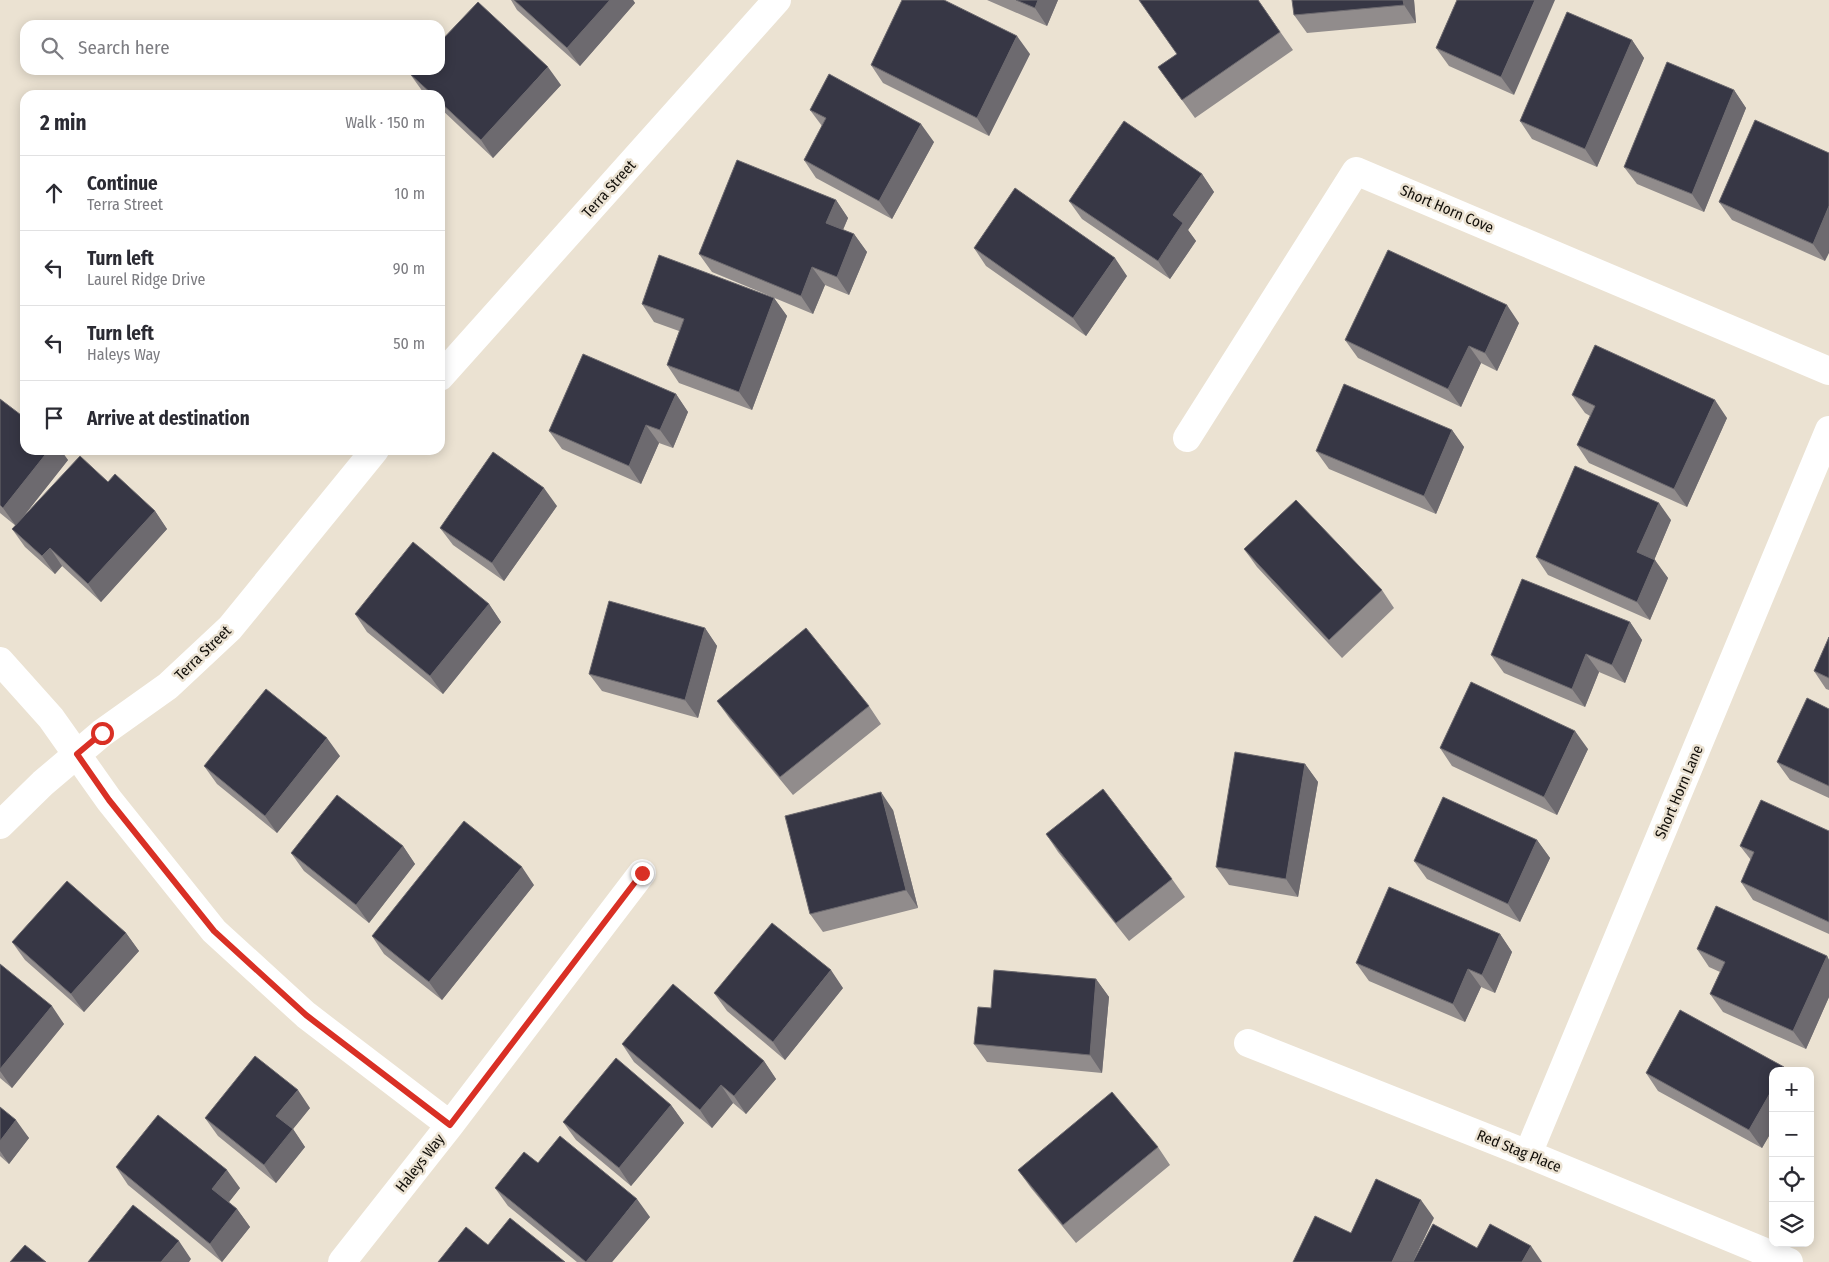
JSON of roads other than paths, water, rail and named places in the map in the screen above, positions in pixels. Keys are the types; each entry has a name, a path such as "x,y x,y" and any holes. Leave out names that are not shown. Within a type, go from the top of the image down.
{"street":[{"name":"Terra Street","path":"445,371 777,0"},
{"name":"Short Horn Cove","path":"1186,438 1356,171 1829,371"},
{"name":"Short Horn Lane","path":"1528,1154 1829,430"},
{"name":"Terra Street","path":"0,825 77,754 102,733 168,686 230,628 371,455"},
{"path":"0,661 51,718 109,800 214,931 306,1015 450,1125"},
{"name":"Haleys Way","path":"342,1262 450,1125 642,873"},
{"name":"Red Stag Place","path":"1248,1043 1528,1154 1789,1262"}]}
